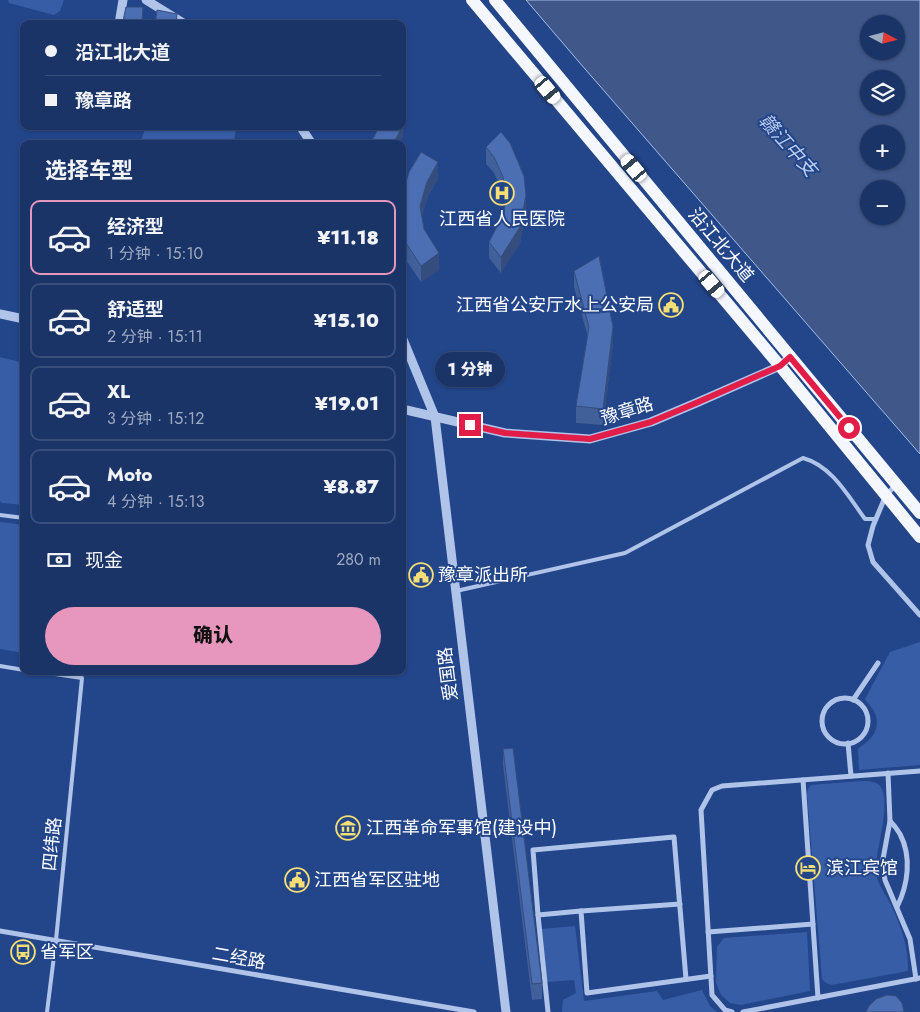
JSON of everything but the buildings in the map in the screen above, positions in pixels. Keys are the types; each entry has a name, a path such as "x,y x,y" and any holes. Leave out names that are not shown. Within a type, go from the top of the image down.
{"main road":[{"name":"沿江北大道","path":"472,0 780,366 919,536"},
{"name":"沿江北大道","path":"495,0 920,513"}],"street":[{"path":"146,0 178,20"},
{"path":"121,20 123,1"},
{"path":"0,314 20,318"},
{"name":"爱国路","path":"406,347 434,417 506,1012"},
{"name":"豫章路","path":"406,410 505,433 590,439 651,422 780,366 790,357"},
{"path":"897,485 886,495 873,526 868,546 873,562 920,615"},
{"path":"853,700 878,663"},
{"path":"846,698 860,704 865,710 867,717 865,731 861,737 848,743 834,741 824,730 822,722 826,708 838,699 846,698"},
{"path":"848,743 850,776"},
{"path":"732,1012 725,1010 712,995 701,810 712,790 722,786 920,771"},
{"path":"743,1012 918,979 910,939 885,880 883,867 890,821 888,773"},
{"path":"803,780 818,998"},
{"path":"890,821 899,832 906,852 906,882 898,907"},
{"path":"548,1012 533,850 674,837 686,978"},
{"path":"538,915 680,904"},
{"path":"581,912 587,993 711,976"},
{"path":"708,932 813,924"},
{"name":"二经路","path":"0,931 474,1012"}],"lane":[{"path":"455,591 625,553 803,458 812,460 832,474 866,519 876,519"},
{"path":"0,515 20,518"},
{"path":"0,666 20,669"},
{"name":"四纬路","path":"48,1012 82,678 62,675"}],"shaded area":[{"path":"8,0 64,0 60,11 54,15 9,3"},
{"path":"145,130 236,130 234,140 141,140"},
{"path":"0,357 20,362 20,505 2,503 0,501"},
{"path":"0,522 20,524 20,652 0,649"},
{"path":"920,642 920,765 859,770 858,749 870,739 877,727 873,709 865,699 890,652"},
{"path":"862,781 876,783 880,786 883,794 885,804 884,816 876,874 901,929 906,946 908,971 832,985 822,979 807,794 811,785"},
{"path":"575,926 584,1001 657,991 663,1000 702,990 710,1006 717,1012 562,1012 563,1000 576,993 574,980 547,982 541,929"},
{"path":"807,932 810,991 741,1005 730,1003 721,995 716,983 717,947 724,938"}],"water":[{"name":"赣江中支","path":"526,0 920,0 920,454 579,62"}],"place":[{"name":"江西省人民医院","path":"502,193"},
{"name":"江西省公安厅水上公安局","path":"671,305"},
{"name":"豫章派出所","path":"421,575"},
{"name":"江西革命军事馆(建设中)","path":"348,828"},
{"name":"滨江宾馆","path":"808,868"},
{"name":"江西省军区驻地","path":"297,880"},
{"name":"省军区","path":"23,952"}],"route":[{"path":"470,425 505,433 590,439 651,422 780,366 790,357 849,428"}]}
